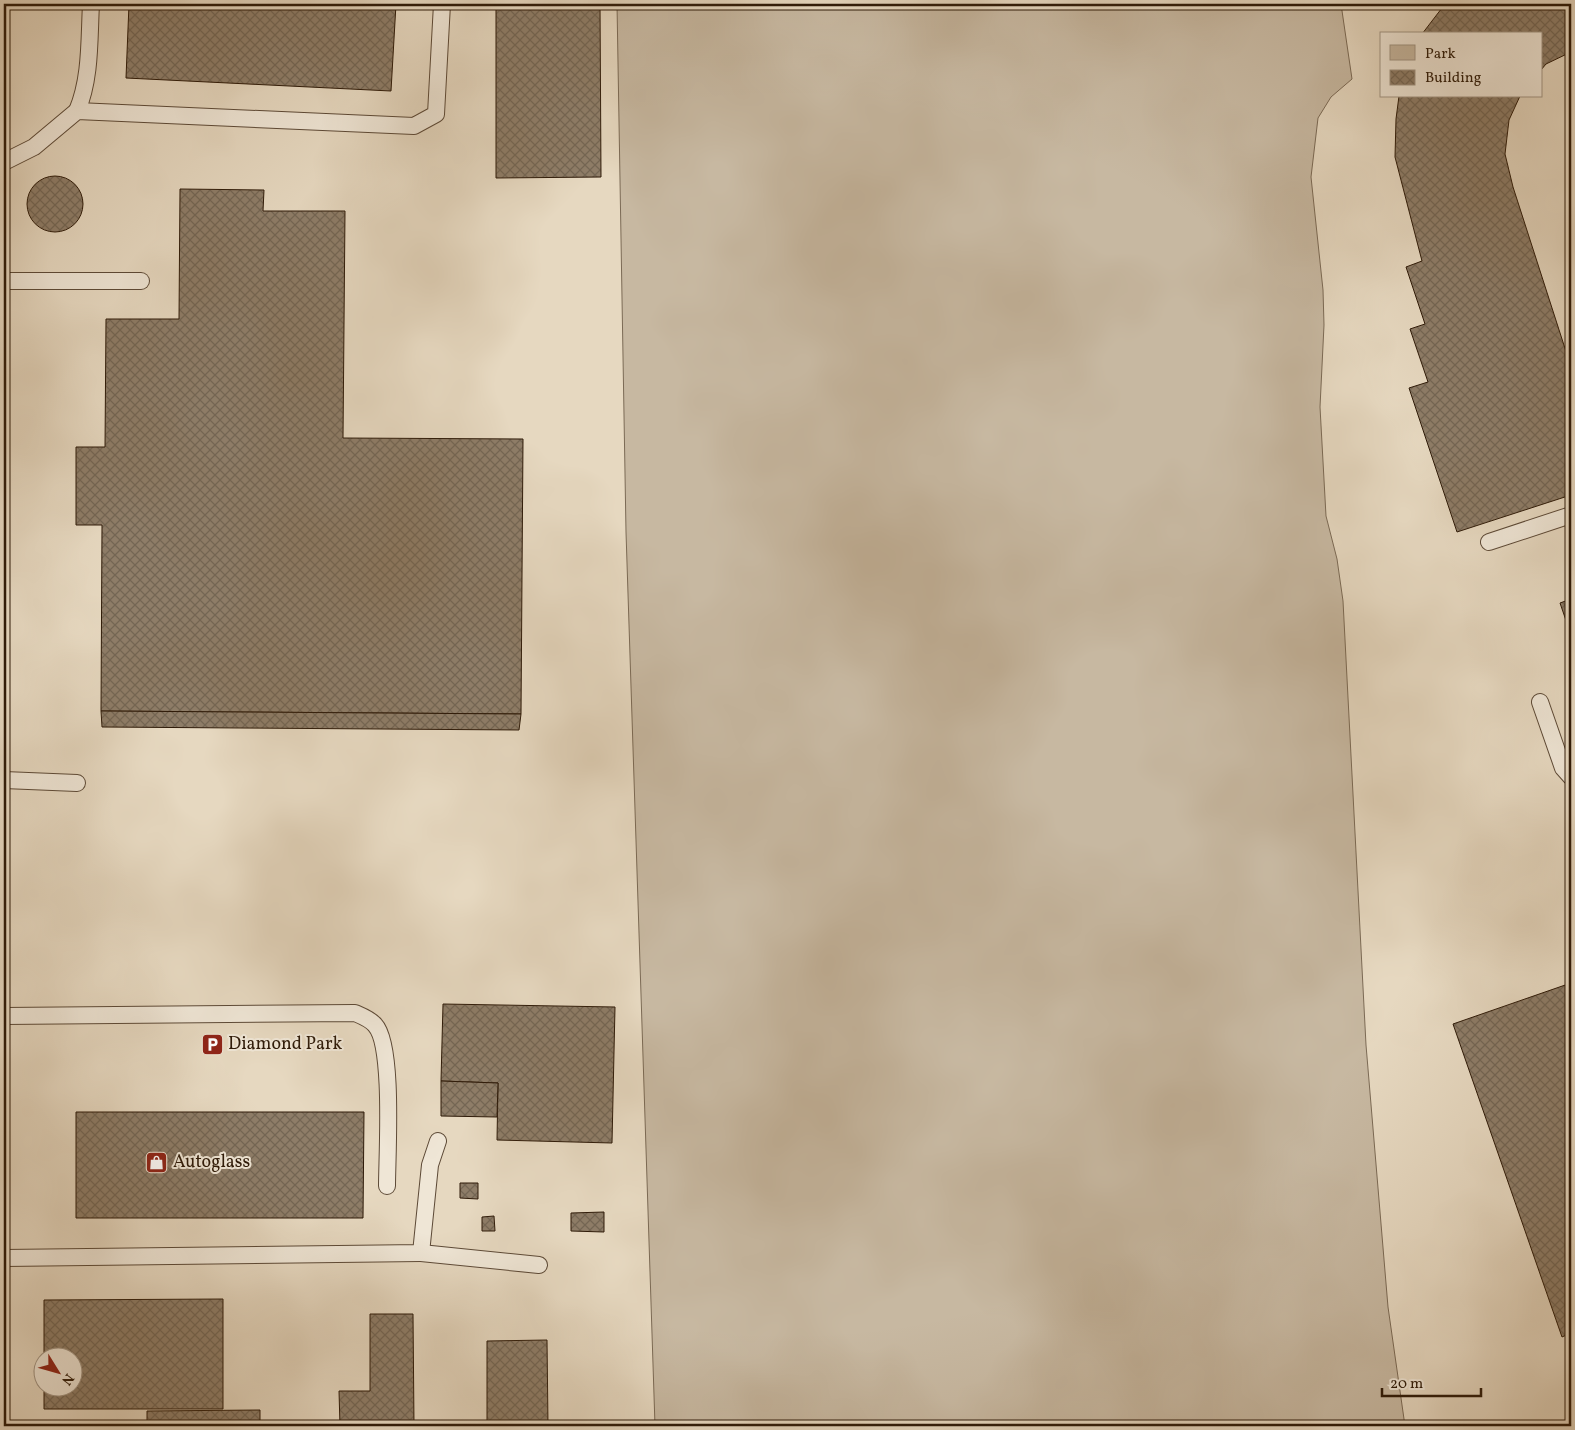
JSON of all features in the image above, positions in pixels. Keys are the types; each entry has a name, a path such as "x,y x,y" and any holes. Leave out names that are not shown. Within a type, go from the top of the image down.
{"lane":[{"path":"4,162 34,147 77,111 84,94 88,69 91,4"},
{"path":"77,111 414,126 436,114 442,4"},
{"path":"4,281 142,281"},
{"path":"1489,542 1571,515"},
{"path":"1540,702 1562,768 1571,777"},
{"path":"4,780 77,782"},
{"path":"4,1016 355,1013 366,1018 376,1026 382,1037 387,1068 386,1186"},
{"path":"420,1253 430,1166 438,1141"},
{"path":"4,1258 420,1253 540,1265"}],"green space":[{"path":"617,4 1341,4 1352,79 1331,97 1318,118 1311,177 1323,290 1324,325 1320,407 1326,516 1337,559 1343,601 1366,1045 1388,1307 1405,1426 655,1426 626,532"}],"building":[{"path":"129,4 396,4 391,91 126,78"},
{"path":"496,4 600,4 601,177 496,178"},
{"path":"1445,4 1571,4 1571,52 1546,64 1542,69 1542,32 1424,32"},
{"path":"1399,98 1519,98 1509,120 1505,154 1513,187 1571,367 1571,495 1457,532 1409,388 1428,382 1410,329 1425,324 1406,267 1422,261 1395,157"},
{"path":"55,176 66,178 75,184 81,193 83,204 81,215 75,224 66,230 55,232 44,230 35,224 29,215 27,204 29,193 35,184 44,178"},
{"path":"180,189 264,190 263,211 345,211 343,438 523,439 521,714 101,711 102,525 76,525 76,447 105,447 106,319 179,319"},
{"path":"1571,599 1571,635 1560,603"},
{"path":"101,711 521,714 519,730 102,727"},
{"path":"1571,983 1571,1333 1562,1337 1453,1024"},
{"path":"443,1004 615,1007 612,1143 497,1140 498,1083 441,1081"},
{"path":"441,1081 498,1083 497,1117 441,1116"},
{"path":"76,1112 364,1112 363,1218 76,1218"},
{"path":"460,1183 478,1183 478,1199 460,1198"},
{"path":"604,1212 604,1232 571,1231 571,1213"},
{"path":"494,1216 495,1231 482,1231 482,1217"},
{"path":"223,1299 223,1409 44,1409 44,1398 82,1398 82,1348 44,1348 44,1300"},
{"path":"370,1314 413,1314 414,1426 340,1426 339,1391 370,1391"},
{"path":"547,1340 548,1426 487,1426 487,1341"},
{"path":"260,1410 260,1426 147,1426 147,1411"}],"place":[{"name":"Diamond Park","path":"212,1044"},
{"name":"Autoglass","path":"157,1162"}]}
